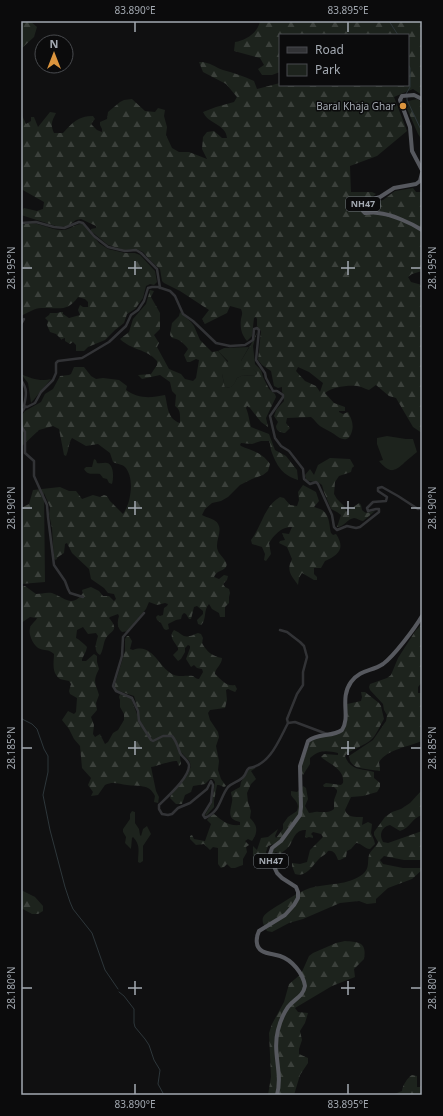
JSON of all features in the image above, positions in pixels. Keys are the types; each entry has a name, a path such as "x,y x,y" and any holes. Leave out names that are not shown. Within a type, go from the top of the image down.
{"highway":[{"name":"NH47","path":"422,99 409,94 400,97 400,103 410,127 412,151 422,171 420,180 418,183 394,188 380,197 365,202 362,207 365,213 377,212 384,214 410,223 422,230"},
{"name":"NH47","path":"277,1095 279,1078 276,1051 278,1033 286,1010 302,994 305,984 299,972 289,960 281,956 264,952 260,950 258,946 257,937 262,929 290,910 297,900 298,893 297,888 279,876 271,860 270,852 272,848 284,837 300,815 300,766 308,742 316,737 338,732 343,728 345,721 344,704 346,692 352,681 362,672 376,667 386,661 413,630 422,616"}],"street":[{"path":"21,223 36,222 64,228 78,222 83,223 94,236 108,247 125,252 137,251 141,253 157,269 160,288"},
{"path":"25,407 35,403 41,392 52,382 56,373 56,365 58,361 82,358 109,342 126,326 131,315 138,310 144,301 148,288 152,286 160,288 170,291 175,296 183,314 194,321 216,343 230,346 246,345 253,340 254,329 257,328 259,330 256,360 265,373 273,391 277,391 282,394 283,397 270,416 275,438 280,446 289,450 303,469 304,479 310,484 316,482 318,484 332,515 334,527 337,530 347,526 356,528 360,527 379,512 379,509 368,511 367,508 373,502 386,501 387,497 378,491 378,488 382,487 418,509 422,508"},
{"path":"21,324 24,319"},
{"path":"21,380 26,391 25,407 21,414"},
{"path":"21,426 25,432 25,454 34,461 34,476 47,505 54,565 65,581 70,593 83,597"},
{"path":"144,613 123,637 122,656 113,686 116,691 132,698 138,713 139,721 151,740 153,741 163,736 172,736 181,755 188,763 188,768 184,777 168,797 159,805 159,809 162,814 171,815 178,808 189,804 206,789 211,781 213,785 211,802 204,816 205,818 207,817 218,808 230,786 243,777 249,768 260,764 272,752 288,723 287,719 297,694 303,685 303,672 307,657 304,646 287,632 280,630"},
{"path":"288,723 295,722 329,735"}],"green space":[{"path":"21,21 30,21 37,27 34,37 21,49"},
{"path":"260,21 422,21 422,95 413,89 394,97 407,131 377,156 350,166 351,192 372,192 376,194 357,208 383,200 395,191 413,188 416,192 422,192 422,271 408,277 411,282 422,285 422,433 413,427 396,398 389,396 376,385 369,390 358,386 349,386 336,388 325,393 334,403 345,407 345,411 339,412 343,414 348,412 349,414 353,428 351,435 347,439 339,438 319,425 311,417 287,418 286,423 290,428 285,433 282,433 277,429 276,426 278,422 274,416 276,410 284,401 282,387 278,388 274,386 271,371 262,365 258,360 261,331 257,326 256,317 254,318 252,336 247,341 241,330 241,309 230,306 227,313 205,324 202,319 209,310 180,291 164,283 162,281 160,269 143,252 136,249 125,250 108,245 91,231 91,229 96,228 96,226 81,219 76,220 68,226 59,227 21,215 21,211 24,208 37,211 43,209 44,202 21,189 21,113 26,124 31,121 31,117 34,117 38,127 50,112 56,113 52,123 54,133 63,133 72,123 79,119 93,116 95,119 91,124 97,130 102,132 100,122 107,119 108,112 120,102 132,99 145,111 155,112 158,108 165,110 164,116 167,127 166,135 172,148 179,152 189,152 207,159 202,149 203,137 207,132 214,131 222,138 227,138 224,130 205,116 203,112 234,102 237,97 226,84 203,72 199,62 208,63 254,81 257,89 279,83 279,86 409,86 409,34 279,34 279,72 272,75 262,75 258,69 264,65 260,58 234,51 235,42 243,40 257,29","holes":["298,367 309,372 323,383 320,392 316,386 305,381 296,371"]},
{"path":"417,99 422,102 422,140 404,102"},
{"path":"29,223 60,230 67,229 78,224 83,224 99,243 108,249 140,255 155,271 157,282 154,285 150,284 146,286 143,298 135,309 127,314 124,323 105,340 88,347 84,351 76,351 76,345 73,342 70,344 65,341 65,338 62,340 56,334 50,332 47,325 48,321 45,318 50,313 61,312 69,318 80,315 78,310 80,305 83,307 88,307 88,302 85,299 78,297 74,302 66,307 39,308 21,316 21,225"},
{"path":"150,290 154,291 151,297 160,313 160,329 154,335 159,343 157,347 169,369 181,374 185,379 193,381 196,378 199,360 196,359 187,362 184,355 188,349 185,345 177,339 172,338 170,335 172,323 179,316 180,312 194,326 200,340 212,352 218,351 232,367 230,373 227,375 222,374 225,388 232,386 237,378 241,376 256,375 257,373 252,368 240,369 241,361 257,332 253,346 255,364 261,370 269,389 275,394 276,397 266,418 268,427 261,422 247,406 246,408 251,427 269,434 275,450 286,456 297,470 298,479 288,476 279,467 271,452 269,441 261,441 252,444 241,443 241,446 257,452 267,460 270,464 268,471 263,475 240,485 228,497 221,501 212,503 205,509 202,515 217,522 219,527 220,530 217,548 227,565 214,577 219,579 224,575 228,576 227,580 223,584 229,589 230,593 229,603 225,607 225,617 220,617 219,613 212,609 209,604 206,609 203,623 201,625 198,624 197,620 203,614 203,611 197,606 194,607 191,619 189,619 184,613 181,619 168,624 169,629 166,630 156,617 158,615 163,615 164,608 168,604 165,603 157,605 149,602 146,609 128,631 122,632 119,629 118,614 109,618 114,628 105,640 100,655 96,651 98,636 96,633 88,634 83,627 77,630 76,638 87,647 82,661 86,661 94,654 97,656 99,669 95,683 99,695 96,703 97,710 91,717 94,725 93,734 95,737 100,734 105,744 108,742 113,733 118,730 124,720 124,714 120,707 120,694 131,698 137,714 139,713 134,696 116,690 114,687 125,651 125,639 127,636 129,636 132,641 130,649 146,650 151,653 169,672 176,676 193,676 199,679 203,672 202,669 197,668 194,665 191,667 186,659 190,646 188,645 185,648 185,652 178,661 173,655 178,650 172,637 174,630 184,636 198,633 201,634 203,638 202,643 206,649 213,655 222,658 215,674 226,684 235,685 237,689 235,692 228,689 226,690 227,700 225,708 210,710 208,713 210,720 218,732 219,737 216,746 219,761 218,770 221,779 226,786 224,787 217,785 214,807 206,816 205,815 212,803 215,782 213,779 210,779 205,784 193,786 191,792 185,795 182,804 176,804 170,798 189,771 190,767 188,759 182,753 180,757 181,764 179,766 177,761 175,761 151,767 156,791 159,797 158,803 154,802 155,796 153,792 146,787 116,783 105,785 98,795 91,796 93,792 88,785 91,778 82,768 80,746 62,720 68,711 74,714 76,712 77,698 70,694 69,691 71,684 69,681 60,679 55,674 54,654 36,647 31,638 30,628 37,618 30,617 21,623 21,586 25,586 36,594 52,593 72,601 79,598 83,593 82,590 91,587 99,591 103,596 109,596 114,601 116,599 114,594 108,593 104,588 91,579 89,569 72,553 67,543 65,544 64,553 56,560 54,559 52,528 49,514 50,507 44,493 45,582 21,584 21,508 29,504 33,490 60,487 69,491 76,491 82,499 93,495 100,497 104,495 107,496 123,514 130,497 131,484 130,477 125,467 113,462 110,453 98,444 86,446 72,438 68,452 66,456 64,455 59,429 53,426 39,430 21,447 21,416 25,411 41,402 45,394 53,389 60,376 71,374 74,367 84,367 91,376 96,379 103,378 119,380 127,386 126,390 135,395 155,397 165,395 170,415 180,423 179,411 175,406 176,395 172,391 170,382 160,375 142,379 138,375 151,374 157,365 157,361 149,354 124,343 120,339 129,332 133,319 146,304"},
{"path":"249,347 241,361 242,370 252,367 257,373 256,375 241,376 237,378 232,387 225,388 222,374 228,361 218,351 224,348"},
{"path":"21,374 39,380 51,379 31,403 28,383"},
{"path":"387,436 413,439 417,452 395,470 386,468 379,461 383,460 377,444 377,438"},
{"path":"330,458 350,459 354,466 351,472 339,476 335,482 334,494 345,507 346,511 359,503 362,510 365,512 368,513 375,511 363,521 354,518 342,526 337,527 341,515 331,509 322,485 306,480 305,475 310,469 314,475 318,465"},
{"path":"94,459 97,463 107,463 111,466 113,475 112,484 100,474 89,473 84,469 86,467 92,467"},
{"path":"303,485 316,492 319,501 314,507 326,513 331,533 333,535 336,534 339,539 340,548 337,554 325,561 321,568 314,568 314,574 317,577 317,580 314,580 302,573 299,578 298,585 289,570 292,559 287,547 279,543 280,541 285,540 282,533 289,534 292,527 285,528 273,537 269,543 271,554 266,561 264,560 265,554 262,547 252,544 251,540 270,506 280,497 284,498 290,505 297,506 299,500 298,492"},
{"path":"422,624 422,682 418,687 418,693 421,693 422,698 422,741 388,754 379,762 380,771 358,768 350,761 349,756 373,740 386,721 387,715 383,704 370,690 370,684 391,675 398,658 416,630"},
{"path":"361,692 365,692 379,703 384,719 372,739 345,756 350,765 374,772 374,778 380,783 380,787 377,792 363,796 351,797 345,810 350,816 363,817 362,825 368,822 372,824 371,833 375,844 370,849 356,843 347,851 346,857 340,860 338,860 333,852 328,851 310,870 299,875 295,874 292,863 300,864 307,862 310,850 323,837 321,834 313,832 311,834 313,838 306,838 306,830 302,830 295,835 290,845 284,851 280,854 276,852 274,853 275,863 279,873 270,854 276,846 274,844 268,846 266,852 267,860 258,860 261,869 256,865 253,856 253,846 257,850 261,838 268,837 278,829 275,836 276,838 283,829 283,824 288,817 297,811 297,804 291,795 291,791 297,792 303,786 306,788 308,799 305,806 309,813 329,812 334,809 334,800 337,790 334,787 324,787 323,785 326,783 341,785 343,783 342,774 336,767 321,757 324,754 338,755 338,753 326,751 316,753 310,758 310,764 303,775 300,770 310,741 344,728 347,721 347,704 361,701"},
{"path":"257,767 251,771 256,779 251,784 247,793 251,811 250,818 256,826 255,835 252,841 248,839 245,841 249,845 246,847 247,852 243,859 243,865 231,868 227,864 221,868 218,864 218,848 213,847 210,850 204,844 196,845 190,839 190,836 192,835 194,839 205,841 211,824 207,820 214,814 228,824 240,825 240,822 233,819 230,815 232,801 231,792 240,787 241,782 249,769"},
{"path":"422,790 422,815 416,818 403,830 400,831 390,825 383,829 381,834 383,842 388,843 422,831 422,860 404,860 384,856 380,860 383,864 403,868 422,868 422,870 412,879 388,888 376,899 376,903 367,904 359,901 340,903 303,919 289,923 272,932 267,931 263,922 264,916 293,896 317,886 351,881 363,874 367,867 369,855 378,842 374,832 385,817 410,803"},
{"path":"132,811 135,812 135,823 139,829 140,835 141,836 143,829 147,826 151,834 143,846 143,861 140,863 138,862 136,840 133,837 132,838 131,849 125,843 126,837 123,832 123,829 130,819 130,814"},
{"path":"21,890 35,897 43,906 43,911 38,914 32,914 21,908"},
{"path":"345,941 361,944 364,949 364,959 354,969 355,977 332,986 295,1008 298,1012 308,1013 305,1023 300,1031 302,1040 299,1054 308,1058 308,1063 300,1075 294,1095 268,1095 271,1077 269,1033 272,1024 284,1002 289,984 301,974 309,956 336,943"},
{"path":"412,1075 417,1076 417,1087 422,1085 422,1095 392,1095 402,1091 406,1082"}],"waterway":[{"path":"389,21 397,34"},
{"path":"406,94 410,87 409,66"},
{"path":"407,97 422,132"},
{"path":"21,716 22,719 32,724 37,729 48,756 48,772 43,795 50,830 70,902 73,909 92,933 105,970 118,989"},
{"path":"119,992 134,1009 135,1027 149,1045 154,1060 160,1070 158,1084 164,1095"}],"place":[{"name":"Baral Khaja Ghar","path":"403,106"}]}
